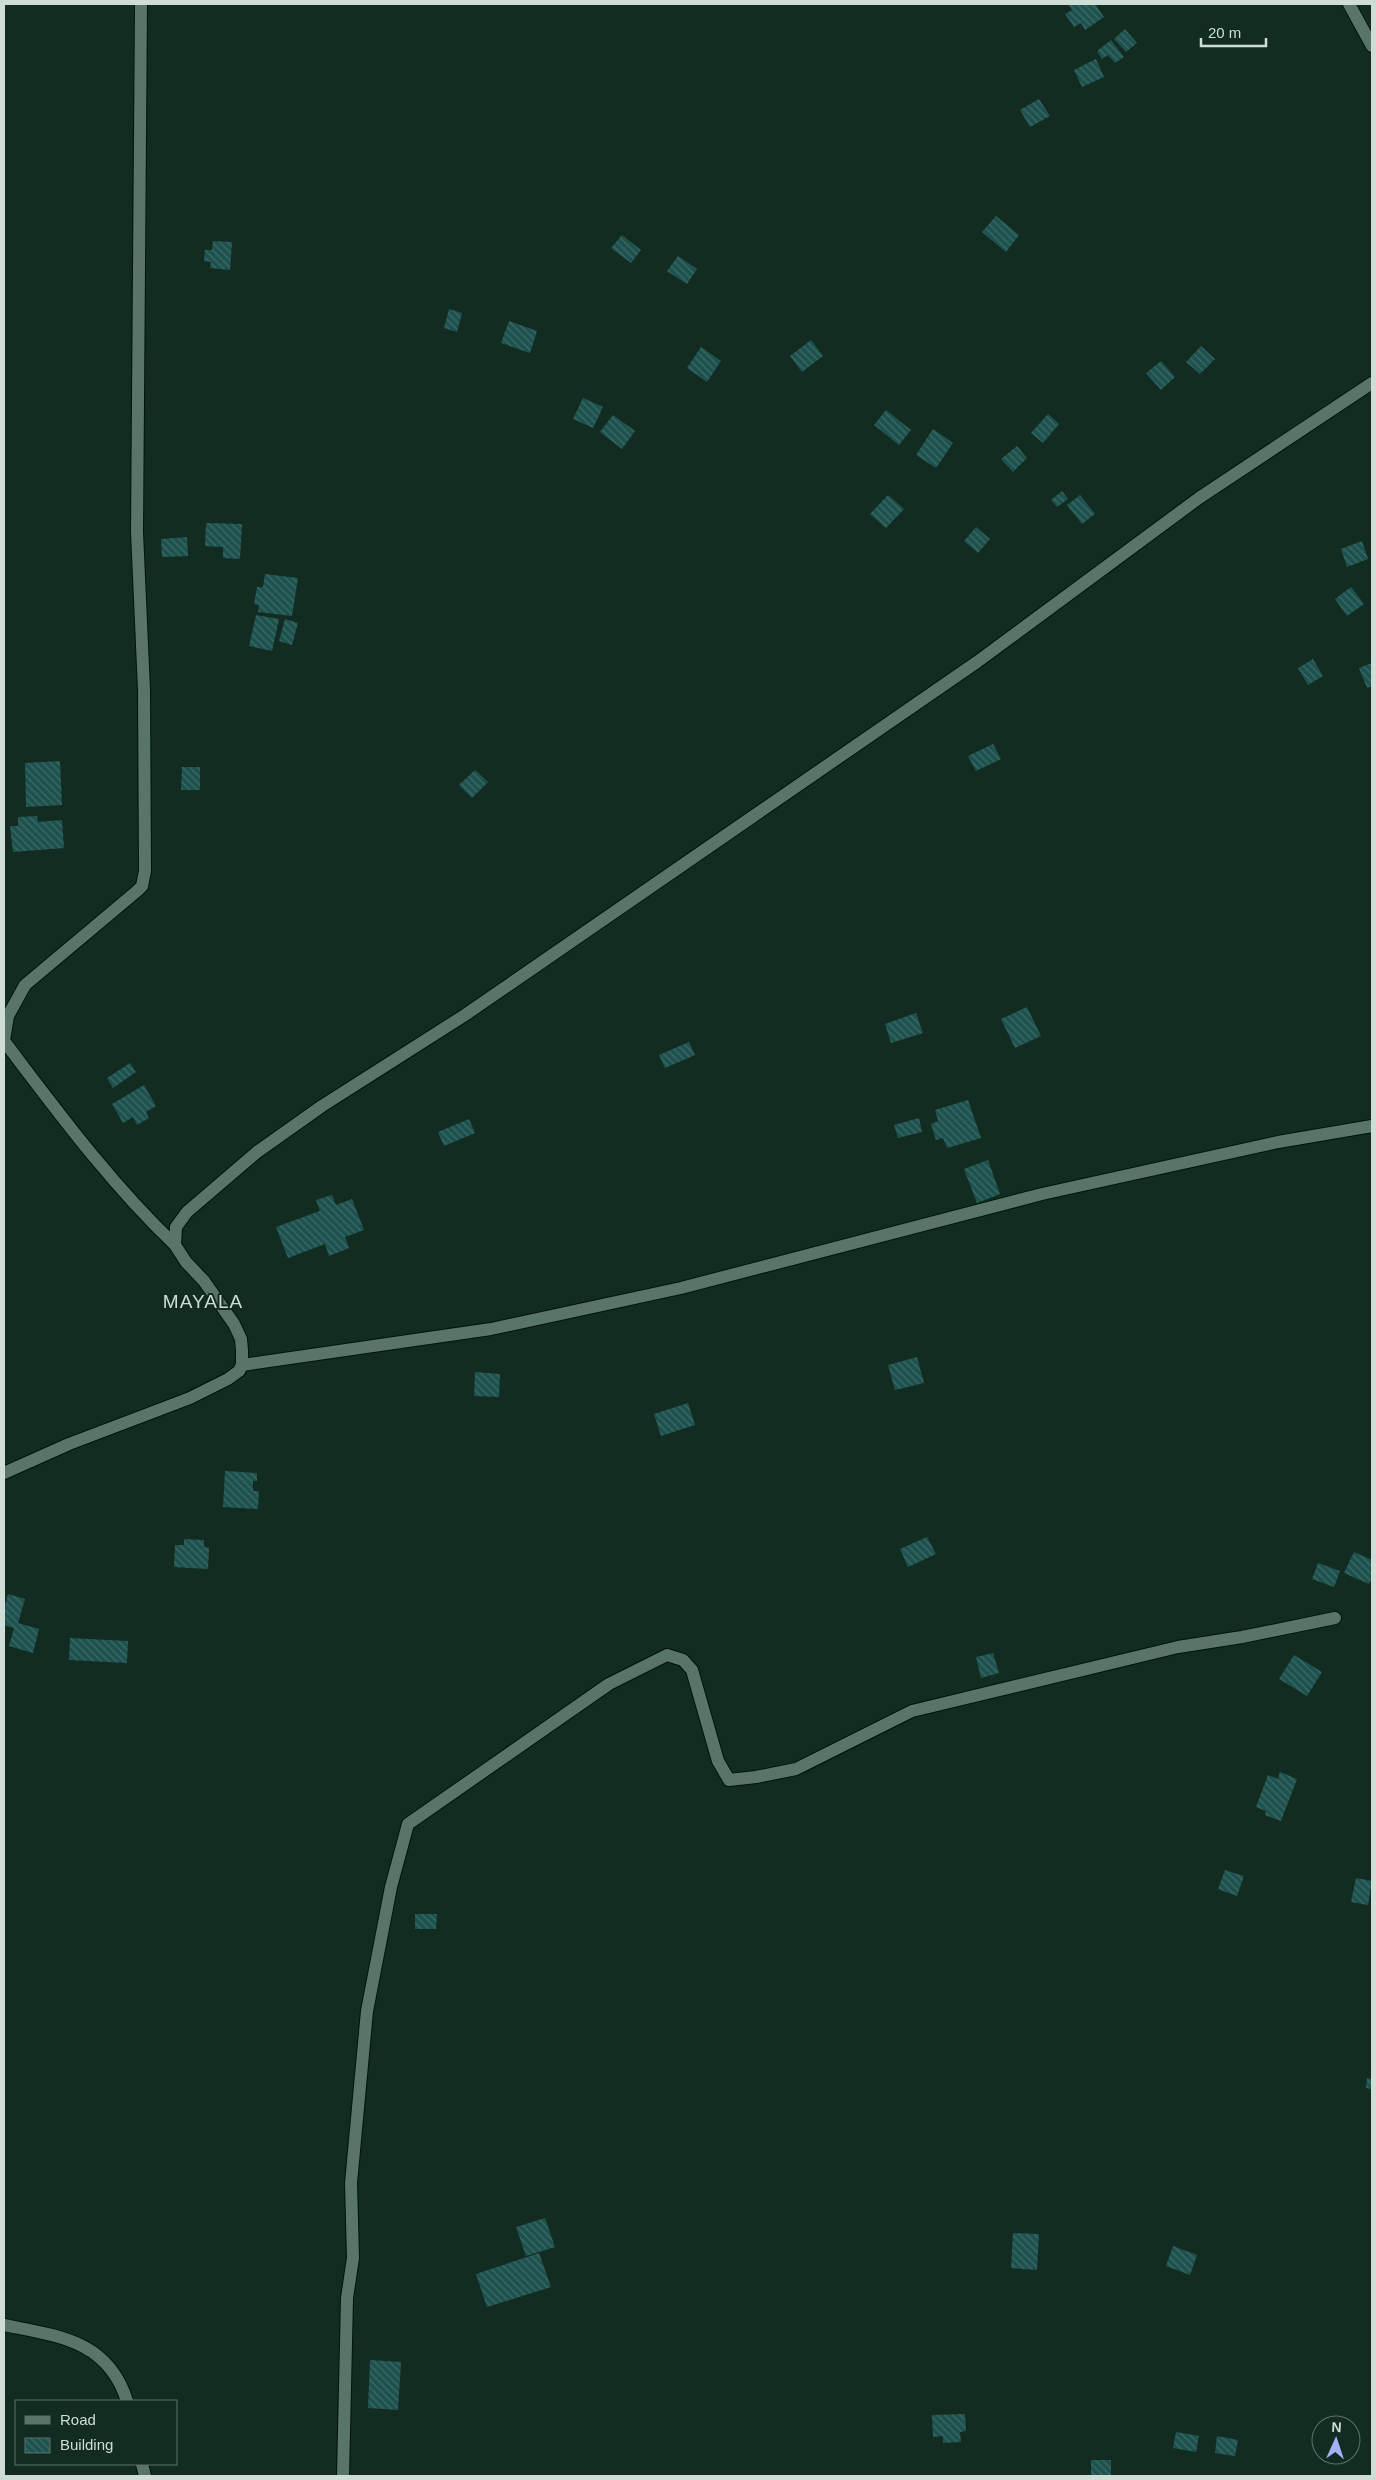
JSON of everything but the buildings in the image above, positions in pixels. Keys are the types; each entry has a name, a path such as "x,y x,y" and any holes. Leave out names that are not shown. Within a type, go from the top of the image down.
{"street":[{"path":"140,4 137,532 144,690 145,871 142,886 137,891 109,917 42,969 25,985 8,1016 4,1040 103,1170 136,1207 175,1244 186,1262 204,1281 234,1324 241,1340 242,1365"},
{"path":"1349,4 1372,46"},
{"path":"175,1244 176,1227 187,1212 257,1152 322,1106 465,1015 976,662 1199,498 1372,383"},
{"path":"4,1472 212,1388 228,1379 242,1365 490,1330 681,1288 1042,1194 1278,1142 1372,1126"},
{"path":"343,2476 347,2298 353,2258 351,2183 367,2011 391,1887 408,1824 609,1684 667,1655 683,1660 692,1670 718,1761 729,1780 796,1769 912,1711 1178,1647 1242,1637 1335,1618"},
{"path":"4,2325 78,2342 93,2350 113,2371 127,2400"}],"district":[{"name":"MAYALA","path":"203,1301"}]}
